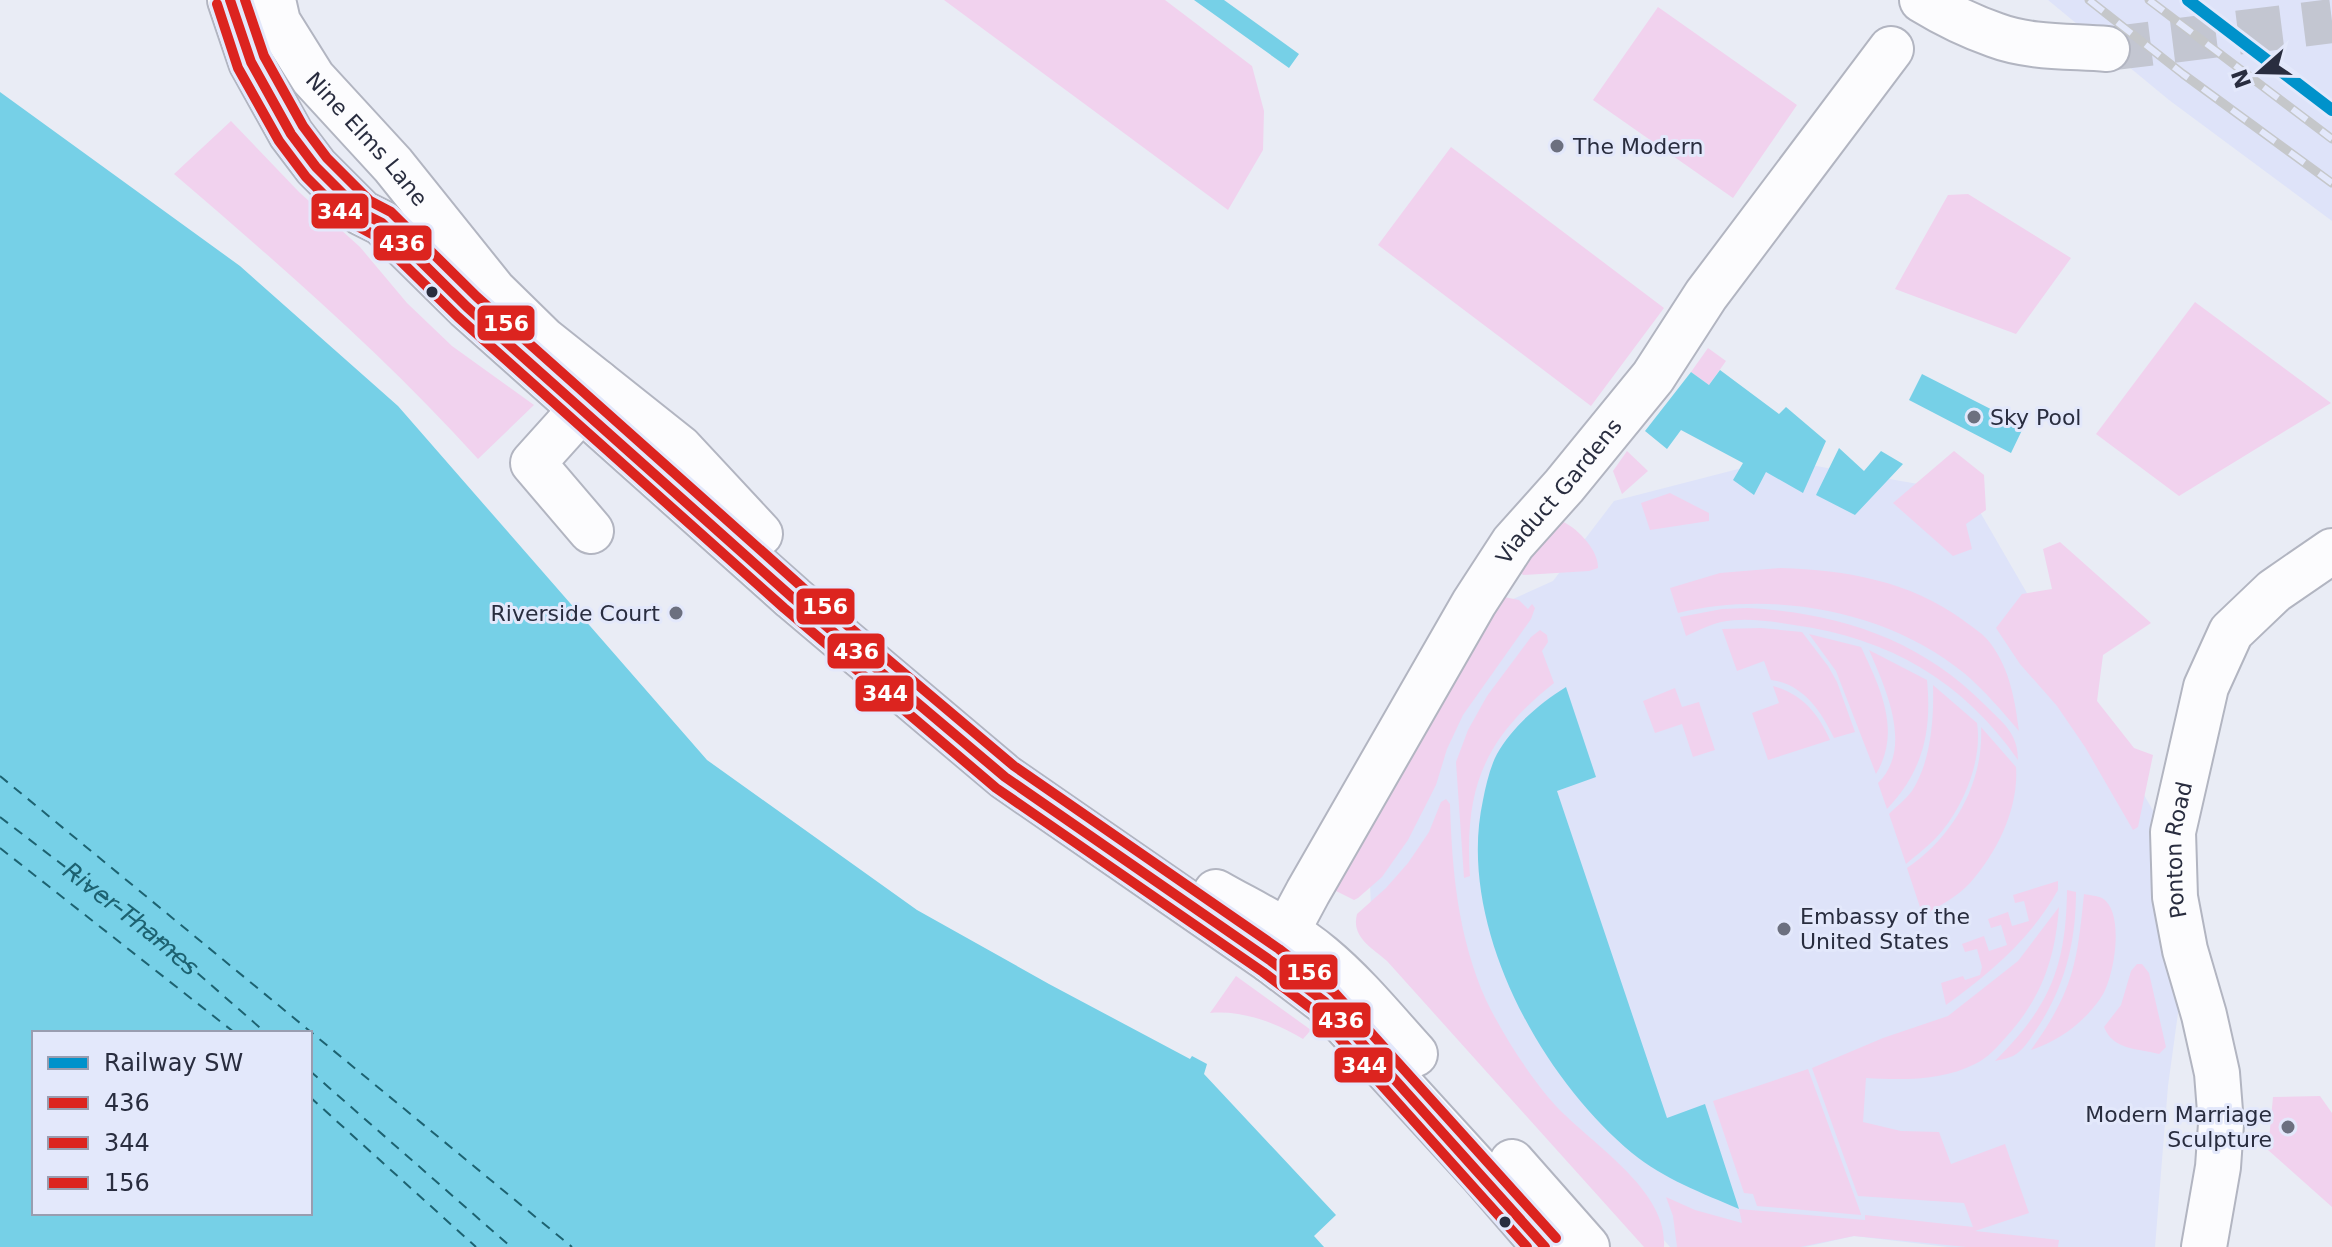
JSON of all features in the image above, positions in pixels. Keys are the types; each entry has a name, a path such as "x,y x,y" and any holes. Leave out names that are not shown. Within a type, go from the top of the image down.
{"main road":[{"name":"Nine Elms Lane","path":"230,0 251,62 291,134 316,167 362,213 382,223 467,307 589,394"},
{"name":"Nine Elms Lane","path":"273,0 278,22 313,78 393,165 494,291 543,339 589,394 793,598 1005,777 1279,946 1321,956 1365,998 1587,1247"},
{"path":"1922,0 1955,20 1997,37 2107,49"},
{"name":"Viaduct Gardens","path":"1279,946 1474,603 1513,543 1653,377 1706,295 1891,49"},
{"path":"589,394 533,463 591,531"},
{"name":"Ponton Road","path":"2204,1247 2218,1167 2221,1124 2217,1073 2185,950 2175,897 2173,832 2206,687 2231,632 2274,591 2332,551"},
{"name":"Nine Elms Lane","path":"1279,946 1325,1002 1545,1247"}],"shaded area":[{"path":"944,0 1165,0 1252,66 1264,111 1263,150 1228,210"},
{"path":"2048,0 2332,0 2332,221 2169,100"},
{"path":"1658,7 1797,105 1733,198 1593,100"},
{"path":"231,121 299,192 360,247 407,303 452,346 534,405 478,459 369,347 174,174"},
{"path":"1451,147 1664,308 1591,406 1378,245"},
{"path":"1968,194 2071,258 2016,334 1895,289 1948,195"},
{"path":"2195,302 2331,403 2179,496 2096,434"},
{"path":"1708,348 1726,361 1709,385 1691,372"},
{"path":"1627,451 1648,471 1622,494 1613,471"},
{"path":"1954,451 1984,475 1986,510 1966,524 1972,549 1953,556 1893,503"},
{"path":"1777,459 1969,493 2162,826 2182,984 2168,1086 2155,1247 1948,1247 1854,1236 1805,1247 1670,1247 1371,908 1368,837 1502,604 1553,581 1614,501"},
{"path":"1670,493 1709,513 1709,521 1650,530 1641,503"},
{"path":"1559,520 1585,540 1595,554 1598,568 1523,575 1517,569"},
{"path":"2060,542 2151,623 2103,655 2097,701 2134,748 2153,755 2138,827 2133,830 2085,747 1996,628 2022,594 2052,589 2043,549"},
{"path":"1781,568 1829,571 1876,580 1921,596 1963,620 1988,640 2003,664 2019,731 1964,673 1934,651 1900,634 1865,620 1790,605 1714,606 1678,613 1670,588 1720,573"},
{"path":"1504,597 1519,600 1528,609 1532,604 1535,608 1531,619 1463,715 1447,749 1436,785 1408,840 1382,877 1358,898 1354,900 1330,888 1425,718"},
{"path":"1748,608 1846,623 1905,647 1960,682 1998,717 2012,735 2018,760 1973,707 1921,668 1892,653 1829,631 1758,620 1721,622 1686,636 1680,617 1722,609"},
{"path":"1761,628 1802,632 1837,682 1855,732 1834,738 1810,700 1793,687 1771,680 1764,661 1737,671 1722,629"},
{"path":"1540,630 1547,635 1548,642 1542,651 1554,683 1511,724 1484,767 1471,816 1470,876 1464,878 1456,762 1468,730 1487,696 1531,637"},
{"path":"1809,634 1861,647 1881,693 1888,725 1884,758 1876,774 1836,671"},
{"path":"1869,650 1927,680 1928,717 1922,750 1909,780 1887,809 1878,783 1889,769 1894,753 1893,717"},
{"path":"1933,685 1977,723 1977,753 1968,785 1954,814 1935,839 1906,864 1889,814 1912,791 1923,767 1932,726"},
{"path":"1773,686 1801,699 1820,721 1830,740 1768,760 1752,713 1779,703"},
{"path":"1675,688 1682,707 1699,702 1715,750 1693,757 1682,724 1655,733 1643,701"},
{"path":"1981,727 2016,767 2010,814 1989,858 1970,883 1923,916 1907,868 1938,841 1962,807 1977,768"},
{"path":"1446,799 1450,804 1458,904 1476,976 1486,1000 1514,1050 1548,1097 1638,1184 1662,1225 1664,1247 1644,1247 1387,961 1369,946 1357,929 1357,914 1408,863 1429,832 1441,802"},
{"path":"2058,881 2058,890 2022,940 1979,980 1946,1005 1941,983 1963,976 1965,980 1980,975 1982,967 1977,949 1965,952 1962,944 1984,936 1989,951 2007,945 2001,925 1991,928 1988,919 2008,912 2012,926 2029,921 2024,901 2015,903 2013,895"},
{"path":"2067,890 2076,892 2074,930 2066,966 2053,1000 2025,1046 2013,1056 1995,1061 2029,1022 2051,984 2063,941"},
{"path":"2084,894 2102,898 2114,917 2115,947 2110,978 2100,999 2086,1016 2061,1036 2031,1050 2056,1011 2071,976"},
{"path":"2059,907 2054,944 2045,976 2029,1007 2000,1044 1980,1061 1949,1074 1908,1079 1866,1078 1863,1122 1901,1131 1939,1132 1951,1164 2005,1144 2029,1213 1975,1231 2059,1240 2058,1247 1967,1247 1854,1236 1800,1247 1677,1247 1673,1216 1666,1197 1695,1210 1742,1223 1739,1209 1865,1220 1865,1215 1973,1227 1964,1203 1858,1196 1812,1068 1883,1038 1948,1016 2018,961"},
{"path":"2137,964 2142,964 2149,973 2166,1047 2159,1054 2119,1044 2104,1027 2121,1005 2131,971"},
{"path":"1236,976 1311,1030 1303,1039 1259,1019 1210,1013"},
{"path":"1808,1069 1861,1215 1757,1206 1753,1194 1744,1193 1713,1101"},
{"path":"2320,1096 2332,1113 2332,1207 2268,1150 2273,1097"}],"water":[{"path":"1194,0 1224,0 1299,54 1289,68"},
{"name":"River Thames","path":"0,92 240,266 398,406 707,760 917,910 1190,1059 1192,1056 1207,1064 1204,1074 1336,1215 1314,1236 1324,1247 0,1247"},
{"path":"1720,370 1779,414 1786,407 1826,441 1803,493 1766,472 1754,495 1733,480 1743,463 1681,430 1667,449 1645,431 1691,372 1709,385"},
{"path":"1922,374 2024,426 2011,453 1909,400"},
{"path":"1839,448 1864,471 1881,451 1903,464 1855,515 1816,495"},
{"path":"1566,687 1596,777 1557,791 1667,1118 1705,1104 1739,1209 1657,1170 1632,1153 1598,1121 1566,1083 1537,1040 1512,994 1494,945 1482,896 1478,847 1488,776 1510,734 1537,708"}],"ferry route":[{"path":"0,776 310,1031"},
{"path":"0,817 154,935 264,1031"},
{"path":"0,848 232,1031"},
{"path":"312,1033 572,1247"},
{"path":"312,1073 511,1247"},
{"path":"312,1099 476,1247"}],"tunnel":[{"path":"2107,49 2332,21"}],"railway":[{"path":"2089,0 2183,74 2332,183"},
{"path":"2149,0 2332,139"}],"rail line":[{"name":"SW","path":"2188,0 2332,110"}],"transit line":[{"name":"436","path":"230,0 251,62 291,134 316,167 362,213 382,223 467,307 793,598 1005,777 1271,961 1325,1002 1545,1247"},
{"name":"156","path":"245,0 264,56 303,126 327,158 370,201 391,212 477,297 802,587 1014,766 1279,949 1334,992 1556,1238"},
{"name":"344","path":"217,4 238,68 279,141 306,177 352,223 374,235 458,317 784,608 996,788 1316,1012 1527,1247"}],"place":[{"name":"The Modern","path":"1557,146"},
{"name":"Sky Pool","path":"1974,417"},
{"name":"Riverside Court","path":"676,613"},
{"name":"Embassy of the United States","path":"1784,929"},
{"name":"Modern Marriage Sculpture","path":"2288,1127"}]}
